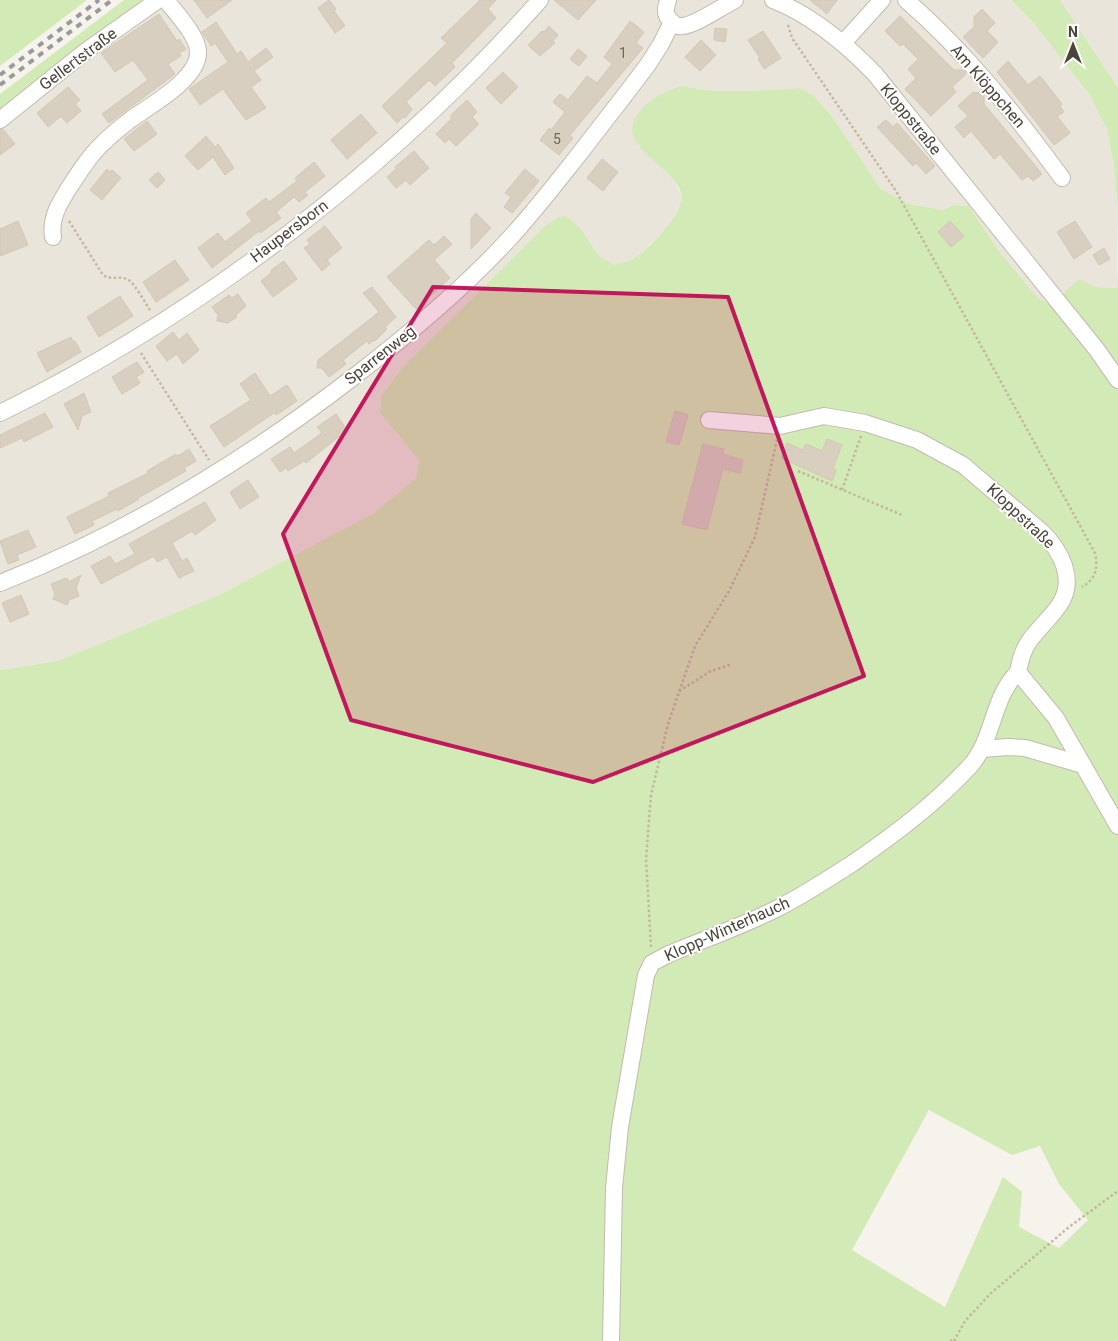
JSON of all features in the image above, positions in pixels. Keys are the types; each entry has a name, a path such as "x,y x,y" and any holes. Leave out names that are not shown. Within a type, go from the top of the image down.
{"street":[{"name":"Gellertstraße","path":"0,120 86,51 158,0"},
{"path":"53,237 52,219 59,204 101,144 131,119 176,87 194,66 198,56 196,43 166,0"},
{"name":"Haupersborn","path":"0,413 87,368 133,341 260,254 346,187 394,146 457,88 510,34 540,0"},
{"path":"668,0 666,16 672,22 682,26 692,23 734,0"},
{"name":"Kloppstraße","path":"774,0 817,24 843,43 875,74 1097,350 1118,380"},
{"path":"843,43 882,0"},
{"name":"Am Klöppchen","path":"906,0 985,78 1062,178"},
{"name":"Sparrenweg","path":"0,583 92,542 166,504 261,445 384,354 442,305 510,239 542,202 630,89 661,44 672,22"},
{"name":"Kloppstraße","path":"709,420 780,426 824,416 864,423 917,440 963,465 1033,523 1053,543 1060,555 1065,568 1067,588"},
{"path":"1067,588 1059,605 1027,644 1018,672 1056,718 1118,826"},
{"name":"Klopp-Winterhauch","path":"612,1341 611,1287 615,1180 620,1128 646,975 652,963 777,908 822,883 917,817 978,757 1004,692 1018,672"},
{"path":"982,749 1008,746 1025,748 1083,765"}],"path":[{"path":"791,8 788,23 792,38 896,191 1095,554 1097,561 1094,577 1080,588 1067,588"},
{"path":"59,204 103,275 108,278 125,278 131,281 158,324"},
{"path":"133,341 217,473"},
{"path":"842,490 864,423"},
{"path":"652,963 646,859 651,795 668,724 694,646 729,591 755,537 780,426"},
{"path":"798,471 902,515"},
{"path":"679,691 711,671 730,665"},
{"path":"950,1341 955,1340 965,1321 990,1294 1069,1227 1118,1191"}],"highlighted area":[{"path":"433,287 728,297 864,676 593,782 351,720 283,534"}],"shaded area":[{"path":"149,0 1011,0 1031,20 1089,94 1107,129 1114,167 1118,212 1117,288 1094,287 1051,305 1038,298 998,250 969,206 953,205 943,210 909,204 881,189 831,115 813,95 800,88 712,91 682,86 637,145 672,177 681,194 681,205 665,230 636,258 615,265 599,256 581,229 558,217 544,227 401,369 381,396 380,413 419,460 416,478 374,513 219,595 57,661 0,670 0,114"},
{"path":"1060,0 1118,0 1118,88"}],"green space":[{"path":"0,0 87,0 0,66"},
{"path":"124,0 149,0 0,114 0,94"},
{"path":"1011,0 1060,0 1118,88 1118,212 1114,167 1107,129 1089,94 1031,20"},
{"path":"682,86 712,91 800,88 813,95 831,115 881,189 909,204 943,210 953,205 969,206 998,250 1038,298 1051,305 1079,279 1094,287 1117,288 1118,266 1118,1341 0,1341 0,670 57,661 219,595 374,513 416,478 419,460 380,413 381,396 401,369 544,227 558,217 566,216 581,229 599,256 615,265 634,258 658,237 678,210 682,197 676,183 640,148 634,138 632,128 640,111 650,101","holes":["929,1110 1012,1155 1040,1146 1059,1184 1088,1220 1059,1248 1019,1227 1022,1192 1003,1177 945,1307 852,1250"]}],"building":[{"path":"194,0 232,0 207,18"},
{"path":"329,0 336,9 334,11 345,26 335,33 318,8"},
{"path":"480,0 496,0 488,9 496,18 452,63 455,67 435,86 429,80 406,102 412,109 406,117 397,123 382,106 447,43 441,38"},
{"path":"554,0 596,0 578,20"},
{"path":"810,0 837,0 827,14"},
{"path":"982,9 995,23 987,31 998,42 983,58 963,37 974,27 974,17"},
{"path":"159,14 177,41 179,39 186,49 179,53 181,56 168,64 175,74 109,123 102,114 148,80 133,60 115,72 101,53"},
{"path":"900,16 954,70 963,70 966,74 952,87 956,92 931,116 905,89 916,78 908,69 918,59 903,44 900,46 885,31"},
{"path":"630,21 644,32 636,43 643,48 570,135 573,138 559,155 540,140 549,128 551,130 565,112 553,102 560,94 568,100 587,76 597,83 612,64 604,57"},
{"path":"216,22 237,54 241,51 248,62 266,48 273,57 254,71 261,80 251,87 266,108 246,120 223,89 200,105 189,89 228,62 215,43 211,46 202,32"},
{"path":"549,26 558,35 553,41 555,43 540,56 528,45"},
{"path":"715,28 727,29 725,42 714,40"},
{"path":"763,31 781,58 764,69 758,59 760,58 748,40"},
{"path":"701,40 716,55 700,71 685,57"},
{"path":"578,49 587,56 579,66 570,59"},
{"path":"1008,61 1028,85 1040,76 1062,104 1060,106 1064,112 1057,116 1070,133 1054,145 997,72"},
{"path":"503,72 518,87 501,104 486,88"},
{"path":"68,87 80,100 75,104 81,111 67,123 61,116 48,127 37,113"},
{"path":"973,92 984,94 984,104 1042,174 1033,181 1028,176 1022,180 1000,154 994,159 971,131 964,138 955,127 968,116 958,106"},
{"path":"467,100 477,112 472,117 479,124 456,146 449,139 445,143 436,134 452,118 450,116"},
{"path":"361,114 377,133 347,159 331,140"},
{"path":"886,120 893,127 897,123 935,166 926,174 916,163 913,166 877,127"},
{"path":"147,121 157,134 134,151 124,139"},
{"path":"3,129 15,144 0,155 0,130"},
{"path":"206,136 215,147 218,144 234,168 225,175 213,157 198,170 185,156"},
{"path":"414,151 429,168 410,185 406,180 396,188 387,177 396,169 395,167"},
{"path":"602,159 618,172 603,191 587,178"},
{"path":"314,162 325,176 305,192 308,195 299,202 294,197 276,212 281,218 260,233 259,231 212,268 198,248 218,233 225,242 252,221 246,213 266,198 269,202 297,181 295,178"},
{"path":"107,169 110,172 112,170 121,178 102,200 90,190"},
{"path":"525,169 539,181 512,213 504,207 511,197 505,193"},
{"path":"158,172 165,180 157,188 149,180"},
{"path":"476,213 491,228 471,249 471,219"},
{"path":"18,221 28,245 0,256 0,229"},
{"path":"950,221 964,236 951,247 938,232"},
{"path":"1075,221 1092,247 1074,259 1057,232"},
{"path":"325,226 342,248 327,260 330,264 322,271 304,248 310,244 307,240"},
{"path":"444,236 452,244 434,260 450,278 416,309 387,277 429,240 434,245"},
{"path":"1104,248 1110,259 1099,265 1093,255"},
{"path":"175,260 189,280 156,302 143,282"},
{"path":"284,261 297,279 273,297 261,281 272,272 271,270"},
{"path":"372,287 396,317 385,327 387,329 375,341 369,344 367,341 343,360 346,364 329,377 322,368 317,368 318,360 379,312 363,293"},
{"path":"238,294 246,306 236,315 237,317 228,323 217,321 218,315 212,307 229,295 232,298"},
{"path":"120,296 133,316 99,337 87,317"},
{"path":"173,332 179,340 187,333 199,350 183,364 177,354 167,361 156,346"},
{"path":"71,337 81,352 47,372 37,353"},
{"path":"137,362 144,372 136,377 140,383 122,394 112,377"},
{"path":"255,373 270,396 287,385 297,401 276,415 274,413 224,447 210,426 251,400 240,384"},
{"path":"84,393 91,412 82,416 78,430 64,404"},
{"path":"675,411 688,415 679,445 666,442"},
{"path":"45,413 53,427 24,442 22,438 0,448 0,435"},
{"path":"336,414 347,430 306,463 304,461 288,471 286,468 280,472 271,459 290,447 294,453 322,433 317,427"},
{"path":"827,439 842,445 833,468 836,470 832,481 781,458 787,443 803,450 806,444 822,451"},
{"path":"703,444 724,449 723,454 743,460 740,473 723,469 707,530 682,524"},
{"path":"189,449 196,461 184,468 186,471 118,511 117,509 92,521 94,525 75,534 67,517 109,496 108,493 148,473 147,471 176,454 178,456"},
{"path":"248,480 259,497 240,509 230,492"},
{"path":"205,502 216,520 195,535 192,531 172,543 182,561 187,558 194,571 179,578 167,557 157,562 154,556 101,584 91,566 110,556 115,564 135,554 129,544"},
{"path":"28,530 36,547 17,555 19,560 8,564 0,541"},
{"path":"81,575 76,588 79,596 69,600 67,605 53,599 55,594 51,584 67,578 69,582"},
{"path":"21,595 29,614 10,622 2,603"}],"railway":[{"path":"0,75 99,0"},
{"path":"0,85 112,0"}]}
